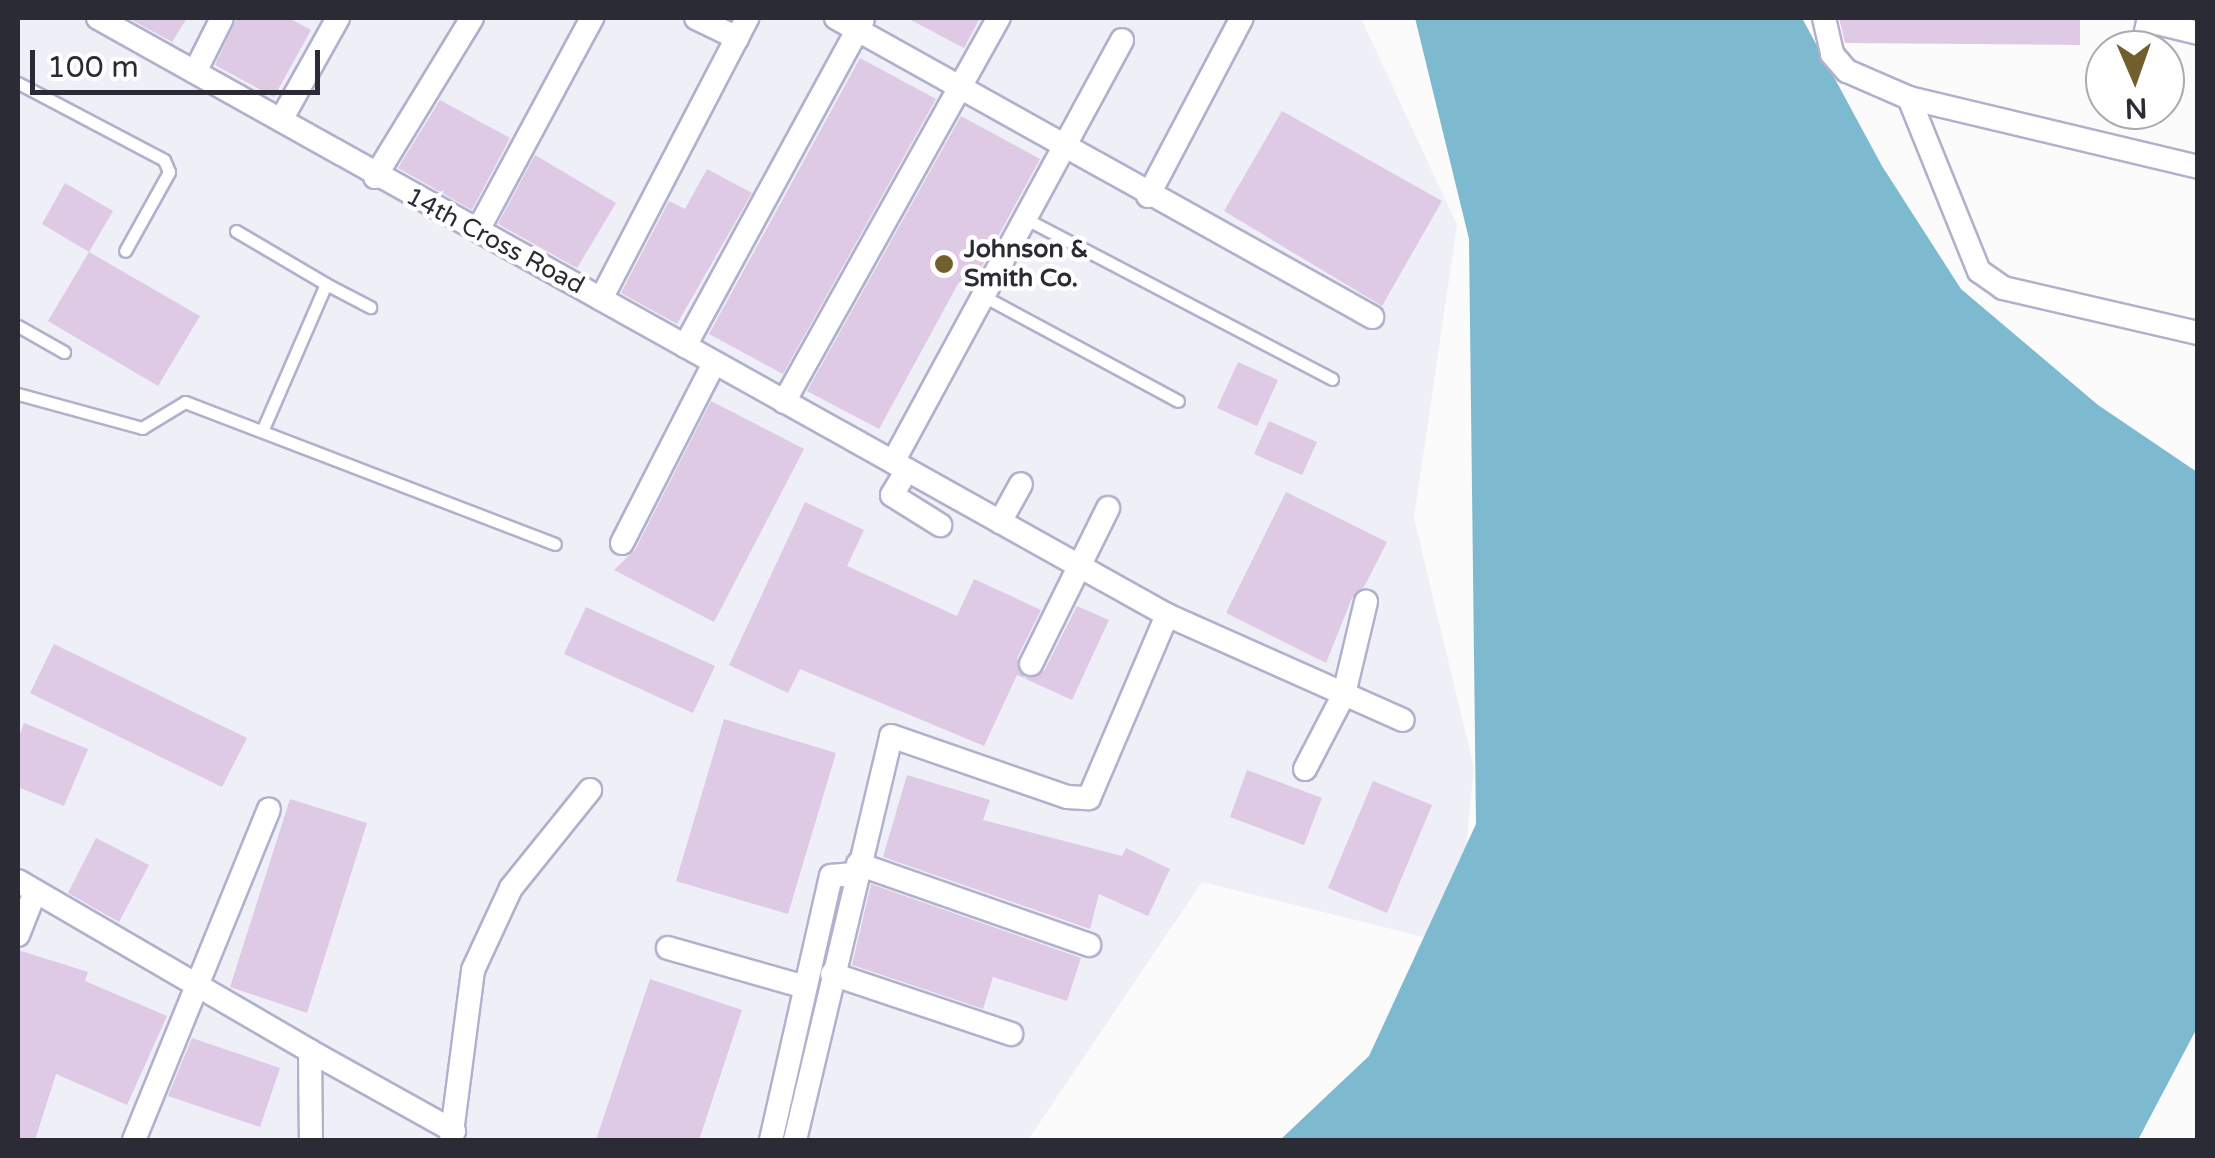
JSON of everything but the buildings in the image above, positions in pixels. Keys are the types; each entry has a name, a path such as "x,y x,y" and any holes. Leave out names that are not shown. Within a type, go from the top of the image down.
{"street":[{"name":"14th Cross Road","path":"98,18 376,177 478,230 1167,615 1402,720"},
{"path":"195,72 222,18"},
{"path":"281,120 338,18"},
{"path":"376,177 472,18"},
{"path":"478,230 592,18"},
{"path":"601,299 742,28 696,18"},
{"path":"836,18 861,24 958,88 1066,150 1372,317"},
{"path":"784,402 999,18"},
{"path":"1148,196 1242,18"},
{"path":"1824,18 1832,54 1847,71 1909,98 2198,167"},
{"path":"2149,19 2198,33"},
{"path":"684,346 861,24"},
{"path":"940,525 892,496 900,466 1122,40"},
{"path":"1909,98 1979,271 2003,288 2198,332"},
{"path":"622,543 714,362"},
{"path":"1000,522 1021,484"},
{"path":"1031,664 1108,508"},
{"path":"1305,769 1344,694 1366,602"},
{"path":"795,1140 891,736 1066,797 1089,798 1167,615"},
{"path":"18,935 26,886 452,1136 474,970 511,888 590,790"},
{"path":"134,1140 269,809"},
{"path":"771,1140 830,876 857,869 1089,945"},
{"path":"668,948 805,986"},
{"path":"832,974 1011,1034"},
{"path":"310,1050 311,1140"}],"lane":[{"path":"18,83 164,160 168,172 125,250"},
{"path":"1028,220 1332,379"},
{"path":"236,230 370,307"},
{"path":"262,431 326,284"},
{"path":"985,297 1178,402"},
{"path":"18,326 64,352"},
{"path":"18,394 142,428 186,402 554,544"}],"shaded area":[{"path":"18,18 1361,18 1457,225 1414,518 1474,768 1456,945 1202,882 1028,1140 18,1140"}],"water":[{"path":"1415,18 1802,18 1882,166 1961,289 2098,405 2197,472 2197,1028 2138,1140 1280,1140 1369,1056 1476,824 1469,239"}],"place":[{"name":"Johnson & Smith Co.","path":"944,264"}]}
